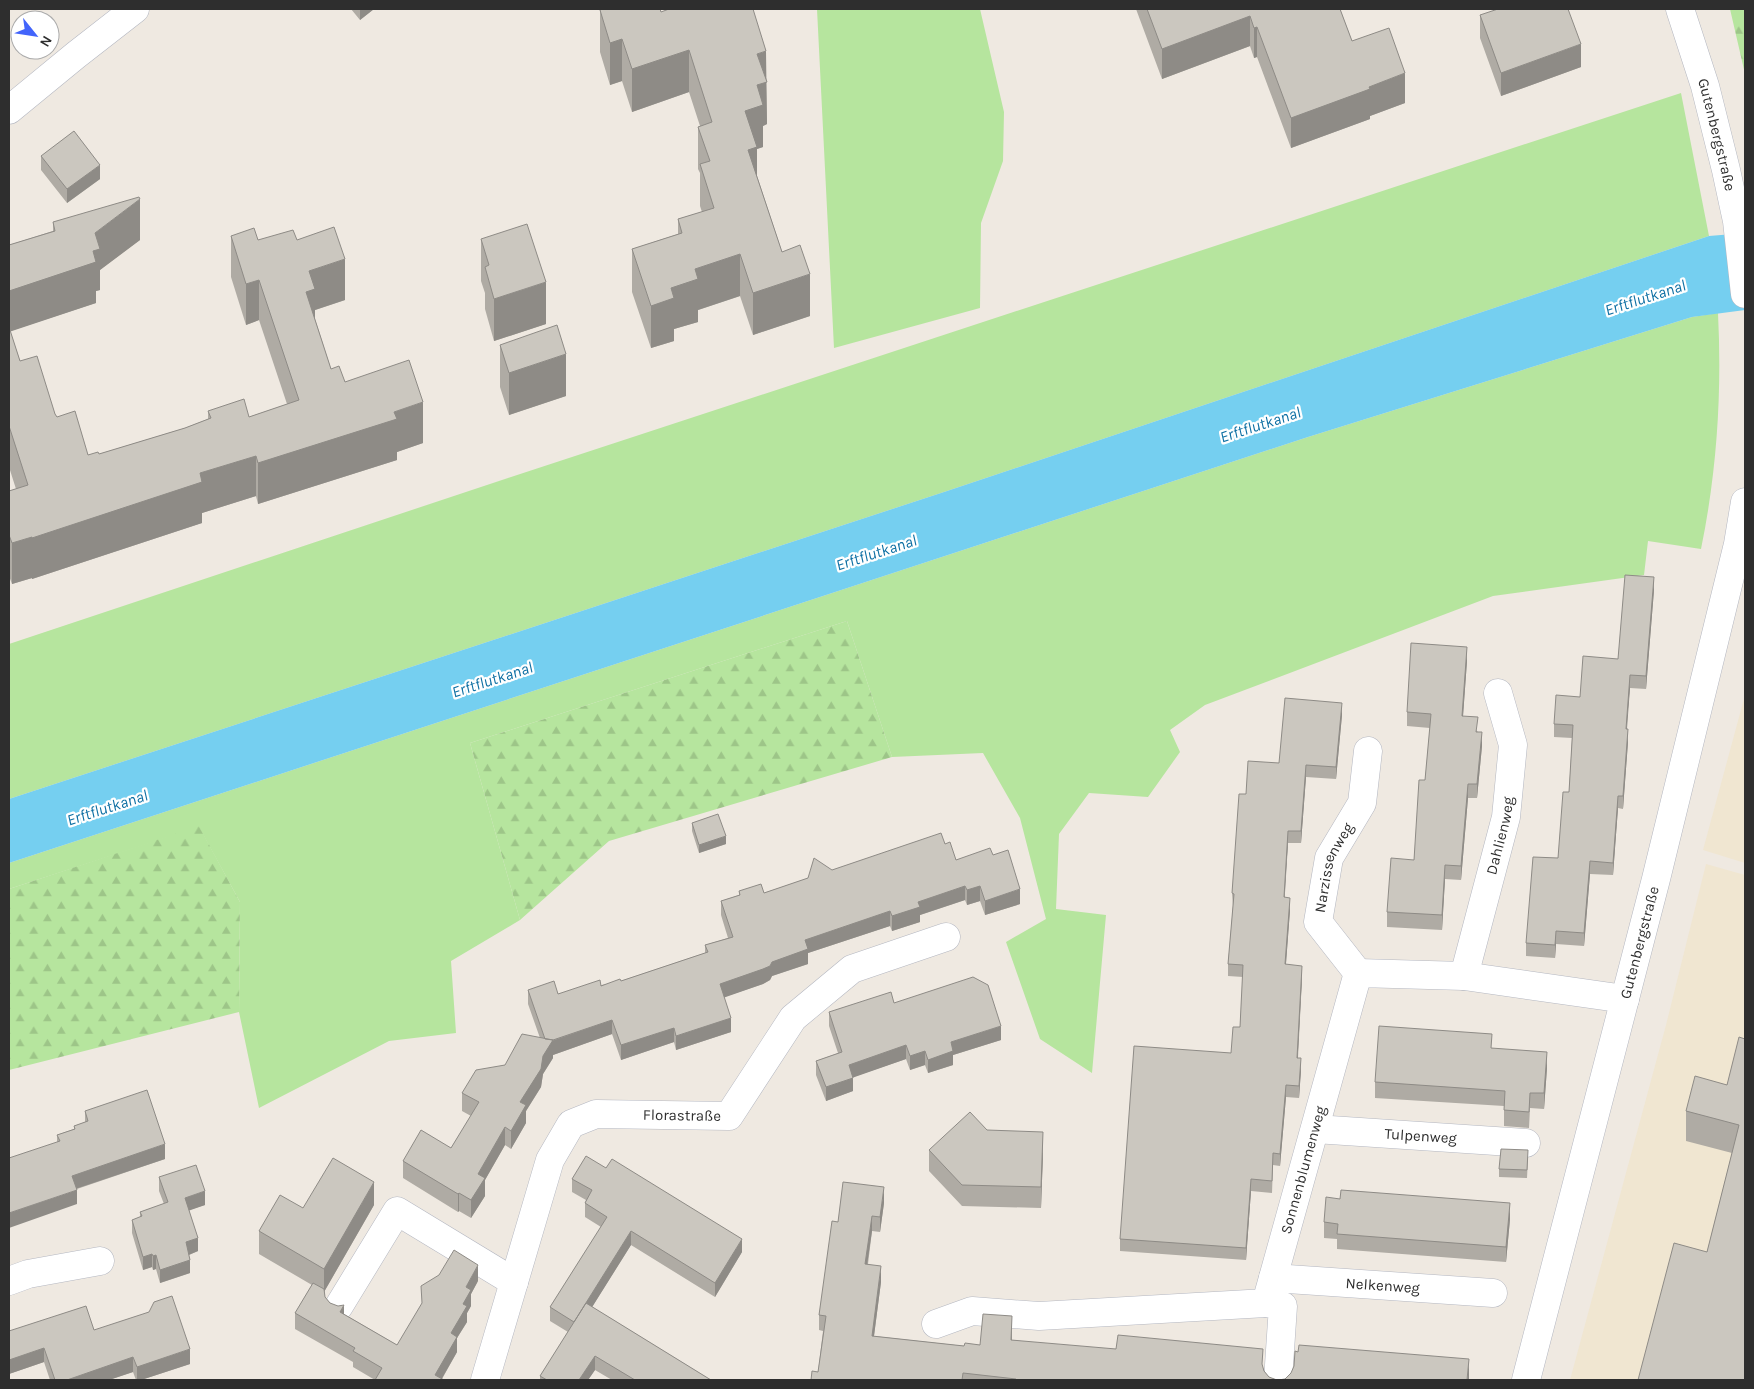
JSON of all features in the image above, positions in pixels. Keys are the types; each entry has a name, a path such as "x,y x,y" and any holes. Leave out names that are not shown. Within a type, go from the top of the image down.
{"street":[{"path":"9,110 135,9"},
{"name":"Gutenbergstraße","path":"1680,9 1705,86 1726,170 1737,221 1745,294"},
{"name":"Gutenbergstraße","path":"1526,1380 1626,999 1738,544 1745,502"},
{"name":"Dahlienweg","path":"1464,976 1506,817 1513,745 1498,693"},
{"name":"Narzissenweg","path":"1358,973 1318,922 1329,858 1362,804 1368,751"},
{"name":"Florastraße","path":"485,1380 550,1160 570,1124 596,1114 729,1116 793,1018 852,969 946,937"},
{"path":"1358,973 1464,976 1626,999"},
{"name":"Sonnenblumenweg","path":"1270,1291 1358,973"},
{"name":"Tulpenweg","path":"1315,1129 1526,1142"},
{"path":"339,1306 397,1211 514,1282"},
{"path":"9,1281 28,1274 100,1261"},
{"path":"936,1324 972,1311 1039,1316 1270,1291 1283,1306 1278,1380"},
{"name":"Nelkenweg","path":"1270,1291 1493,1293"}],"shaded area":[{"path":"1745,695 1745,863 1703,850"},
{"path":"1706,864 1745,875 1745,1380 1570,1380 1666,1025"}],"green space":[{"path":"817,9 980,9 1004,112 1003,161 981,223 980,308 834,348"},
{"path":"1730,9 1745,9 1745,74"},
{"path":"1681,93 1709,236 944,492 9,799 9,644"},
{"path":"1718,313 1719,402 1717,432 1711,490 1701,549 1648,541 1644,575 1493,596 1205,705 1170,730 1180,752 1148,797 1089,793 1059,834 1056,909 1106,915 1092,1073 1040,1039 1006,942 1046,919 1020,818 983,753 892,757 847,621 470,743 520,920 451,961 456,1033 389,1041 259,1108 239,1012 240,902 199,827 9,889 9,863 1308,437 1692,317"},
{"path":"847,621 892,757 609,841 520,920 470,743"},
{"path":"199,826 240,902 239,1012 9,1070 9,889"}],"water":[{"name":"Erftflutkanal","path":"1745,233 1745,310 1692,317 1308,437 9,863 9,799 944,492 1709,236"}],"building":[{"path":"660,9 661,12 669,9 753,9 766,51 757,54 767,82 757,85 763,105 745,111 757,147 748,150 782,252 800,245 810,274 753,293 740,254 695,269 698,279 671,288 674,298 651,306 632,249 682,233 678,219 714,208 700,164 710,161 698,127 712,122 689,50 632,69 622,39 610,43 600,10"},
{"path":"1147,9 1340,9 1352,41 1389,28 1405,73 1369,87 1370,89 1291,118 1257,27 1254,28 1250,16 1162,49"},
{"path":"1498,9 1568,9 1581,44 1501,73 1480,15"},
{"path":"74,131 100,165 67,189 41,156"},
{"path":"139,197 140,199 95,233 100,249 93,251 96,262 9,291 9,245 55,231 53,222"},
{"path":"527,224 546,282 494,299 485,267 489,265 481,239"},
{"path":"334,227 345,259 309,271 315,289 306,292 331,369 339,366 345,382 409,360 423,402 394,412 397,419 258,463 256,456 200,473 202,482 12,543 9,535 9,491 28,485 9,426 9,327 20,361 37,356 57,417 75,411 88,455 98,452 99,454 185,428 211,418 208,411 244,399 249,417 299,400 259,280 246,284 231,236 254,228 258,240 293,230 297,240"},
{"path":"557,325 566,354 509,373 500,345"},
{"path":"1625,575 1654,577 1646,676 1630,675 1623,796 1618,796 1613,863 1590,861 1584,933 1556,931 1555,945 1526,943 1533,857 1558,858 1563,792 1569,792 1573,725 1554,724 1556,695 1580,697 1583,656 1618,659"},
{"path":"1411,643 1467,647 1462,716 1478,717 1476,732 1482,732 1477,784 1468,784 1461,866 1445,865 1442,915 1387,912 1391,858 1414,860 1419,780 1425,780 1431,714 1407,712"},
{"path":"1285,698 1342,703 1336,767 1306,765 1301,831 1288,831 1284,897 1290,898 1285,964 1302,966 1297,1058 1301,1058 1299,1086 1286,1085 1280,1154 1273,1153 1272,1181 1251,1179 1246,1248 1120,1239 1134,1046 1231,1053 1233,1027 1240,1027 1243,965 1228,964 1239,794 1246,794 1248,761 1279,763"},
{"path":"718,814 726,836 699,845 692,823"},
{"path":"941,833 945,844 950,842 956,860 990,848 993,855 1008,850 1020,889 985,901 980,886 967,890 965,886 918,902 920,907 892,916 890,911 805,940 808,949 772,962 770,966 763,969 720,984 731,1018 676,1036 674,1028 621,1045 612,1020 553,1040 545,1039 528,990 554,981 558,994 600,980 601,986 708,952 705,945 733,937 721,901 740,895 739,891 761,884 764,893 808,878 814,858 832,870"},
{"path":"973,977 988,985 1001,1026 951,1042 953,1051 928,1060 925,1051 910,1056 906,1045 849,1065 853,1078 826,1087 816,1061 842,1052 829,1012 891,992 894,1003"},
{"path":"1379,1026 1492,1034 1491,1048 1547,1052 1544,1093 1530,1093 1529,1112 1504,1110 1505,1091 1375,1082"},
{"path":"522,1034 553,1040 543,1056 541,1069 520,1102 526,1105 511,1131 505,1127 478,1174 485,1178 471,1200 403,1161 421,1130 451,1148 479,1102 462,1093 476,1070 505,1065"},
{"path":"1739,1037 1745,1039 1745,1380 1638,1380 1674,1243 1707,1252 1739,1125 1686,1111 1695,1076 1727,1085"},
{"path":"147,1090 165,1144 72,1176 77,1190 9,1213 9,1158 60,1141 57,1135 75,1129 74,1126 88,1121 85,1111"},
{"path":"970,1112 987,1130 1043,1132 1041,1187 962,1185 929,1150"},
{"path":"1501,1149 1528,1150 1527,1170 1499,1169"},
{"path":"586,1156 606,1168 612,1159 742,1239 715,1283 631,1231 574,1322 550,1307 607,1217 585,1203 592,1190 572,1179"},
{"path":"333,1158 374,1182 324,1269 259,1231 280,1195 303,1208"},
{"path":"196,1165 205,1191 185,1198 198,1238 186,1242 190,1260 160,1270 156,1255 153,1256 152,1254 143,1257 132,1220 142,1216 140,1212 168,1202 159,1177"},
{"path":"843,1182 884,1187 880,1217 872,1216 865,1264 881,1266 872,1336 964,1346 965,1343 980,1345 983,1314 1012,1316 1011,1340 1116,1349 1118,1335 1263,1349 1262,1364 1264,1371 1269,1377 1277,1380 1015,1380 963,1373 962,1380 811,1380 812,1371 818,1372 826,1316 819,1315 832,1221 838,1222"},
{"path":"1341,1190 1510,1203 1506,1247 1337,1234 1338,1224 1324,1222 1326,1197 1340,1199"},
{"path":"454,1250 478,1265 466,1287 471,1290 463,1304 467,1306 451,1333 457,1337 435,1375 444,1380 375,1380 382,1368 353,1351 355,1348 295,1313 313,1283 324,1289 325,1297 330,1303 338,1306 344,1305 340,1312 397,1345 422,1303 421,1286 439,1275"},
{"path":"172,1296 190,1349 137,1367 133,1357 67,1380 55,1380 44,1348 9,1360 9,1331 86,1306 94,1330 149,1312 154,1302"},
{"path":"586,1303 711,1380 635,1380 595,1356 579,1380 547,1380 540,1376"},
{"path":"1299,1345 1469,1359 1467,1380 1278,1380 1285,1379 1291,1373 1294,1366 1295,1351 1298,1352"}]}
